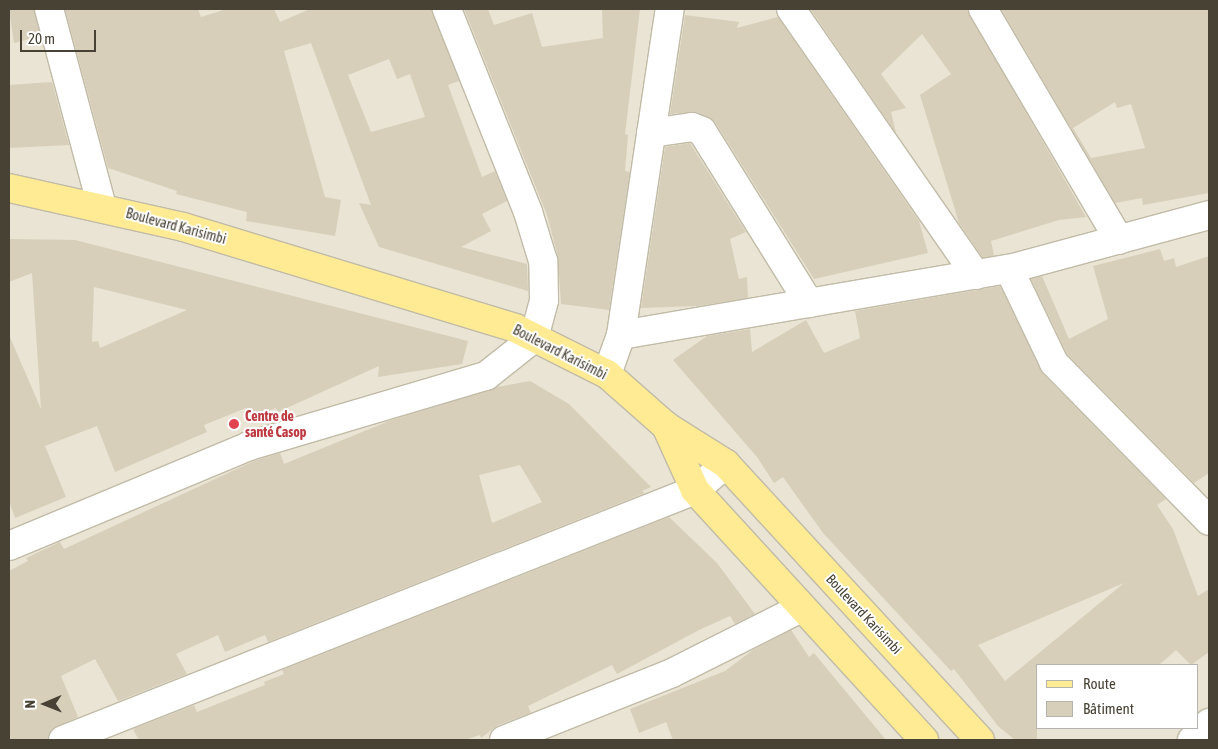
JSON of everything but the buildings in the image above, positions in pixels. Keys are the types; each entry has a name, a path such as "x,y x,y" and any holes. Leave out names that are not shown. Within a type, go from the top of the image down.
{"main road":[{"name":"Boulevard Karisimbi","path":"9,188 102,207 256,248 515,328 607,374 666,426 726,464 980,740"},
{"path":"666,426 695,490 914,738"}],"street":[{"path":"48,9 102,207"},
{"path":"9,546 249,446 486,376 534,338 544,300 543,262 528,212 447,9"},
{"path":"607,374 621,335 670,9"},
{"path":"791,9 976,275"},
{"path":"983,9 1119,240"},
{"path":"651,133 692,127 702,130 809,303"},
{"path":"621,335 1009,269 1209,216"},
{"path":"1009,269 1054,363 1209,521"},
{"path":"63,740 695,490 726,464"},
{"path":"504,740 672,674 801,608"},
{"path":"1192,740 1209,722"}],"shaded area":[{"path":"9,9 1209,9 1209,740 9,740"}],"place":[{"name":"Centre de santé Casop","path":"234,424"}]}
